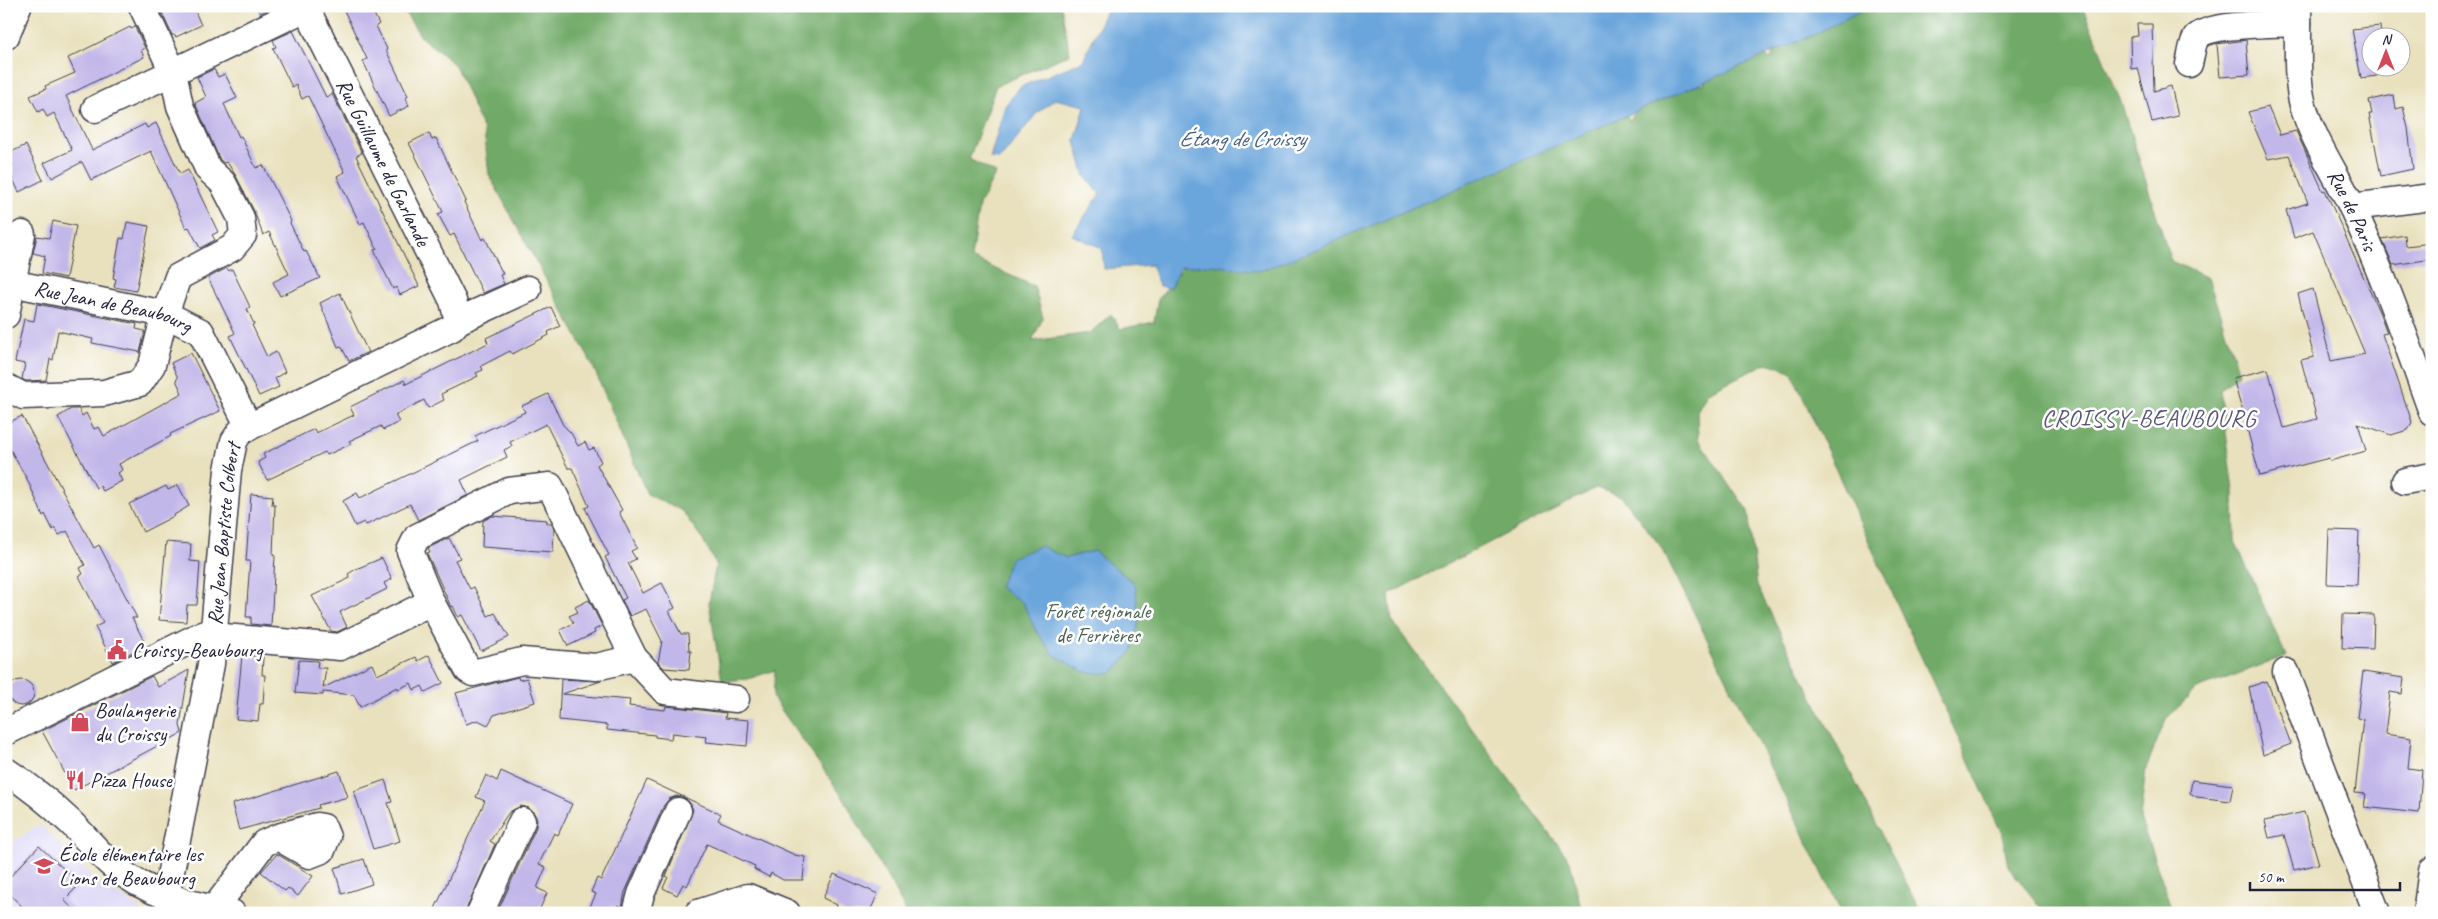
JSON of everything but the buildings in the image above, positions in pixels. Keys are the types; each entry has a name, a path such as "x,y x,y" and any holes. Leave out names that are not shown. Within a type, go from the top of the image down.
{"street":[{"path":"6,36 18,6"},
{"path":"6,386 23,396 104,393 140,383 152,365 165,314 178,278 232,248 243,235 241,218 223,183 208,169 180,106 173,72 142,6"},
{"path":"95,109 306,7"},
{"name":"Rue Guillaume de Garlande","path":"306,7 453,301 458,321"},
{"path":"2190,64 2195,39 2202,32 2298,15"},
{"name":"Rue de Paris","path":"2298,15 2302,104 2352,207 2386,285 2432,412"},
{"path":"2352,207 2432,197"},
{"path":"6,315 10,283 22,234"},
{"name":"Rue Jean de Beaubourg","path":"10,283 165,314 201,332 249,427"},
{"name":"Rue Jean Baptiste Colbert","path":"166,897 211,664 228,470 234,441 240,432 249,427 452,328 458,321 528,289"},
{"path":"2405,481 2432,476"},
{"path":"634,658 596,667 522,661 473,673 468,670 431,602 410,550 417,537 509,491 550,486 634,658 665,691 736,699"},
{"path":"6,732 201,635 340,647 431,602"},
{"path":"2286,672 2377,913"},
{"path":"6,771 42,797 112,865 144,886 184,904 223,911 264,843 278,837"},
{"path":"636,913 641,894 678,811"},
{"path":"480,913 522,820"},
{"path":"2426,913 2432,870"},
{"path":"698,913 748,897 787,913"}],"shaded area":[{"name":"École élémentaire les Lions de Beaubourg","path":"40,824 100,884 141,908 139,913 6,913 6,847"}],"green space":[{"name":"Forêt régionale de Ferrières","path":"401,6 1061,6 1070,54 996,86 969,159 996,173 979,205 971,258 1034,286 1043,318 1032,341 1090,333 1111,314 1120,329 1154,322 1158,299 1190,257 1619,95 1629,121 1653,83 1685,78 1704,85 1714,57 1740,42 1771,59 1780,35 1796,6 2082,6 2121,102 2171,261 2208,278 2239,373 2220,390 2234,489 2235,541 2286,656 2197,689 2166,719 2146,768 2140,819 2174,913 2045,913 2008,866 2002,834 1791,371 1767,363 1708,392 1697,411 1698,439 1748,511 1757,586 1921,913 1842,913 1662,548 1621,496 1596,488 1389,594 1392,621 1570,861 1582,913 907,913 844,799 773,698 775,670 748,679 722,681 709,603 716,564 701,537 682,511 647,494 592,364 489,175 484,131 455,65 421,37"}],"water":[{"name":"Étang de Croissy","path":"1108,6 1870,6 1813,35 1310,252 1259,271 1210,265 1180,267 1170,288 1159,286 1151,265 1104,269 1102,248 1072,235 1100,194 1085,176 1075,141 1085,106 1055,99 1036,114 1000,159 990,158 1005,106 1020,87 1083,61"},
{"path":"1040,546 1066,558 1094,551 1135,584 1139,620 1132,651 1111,674 1085,672 1054,655 1035,629 1023,603 999,587 1011,558"}],"place":[{"name":"Croissy-Beaubourg","path":"117,650"},
{"name":"Boulangerie du Croissy","path":"80,722"},
{"name":"Pizza House","path":"75,780"},
{"name":"École élémentaire les Lions de Beaubourg","path":"44,866"}],"district":[{"name":"CROISSY-BEAUBOURG","path":"2149,418"}]}
